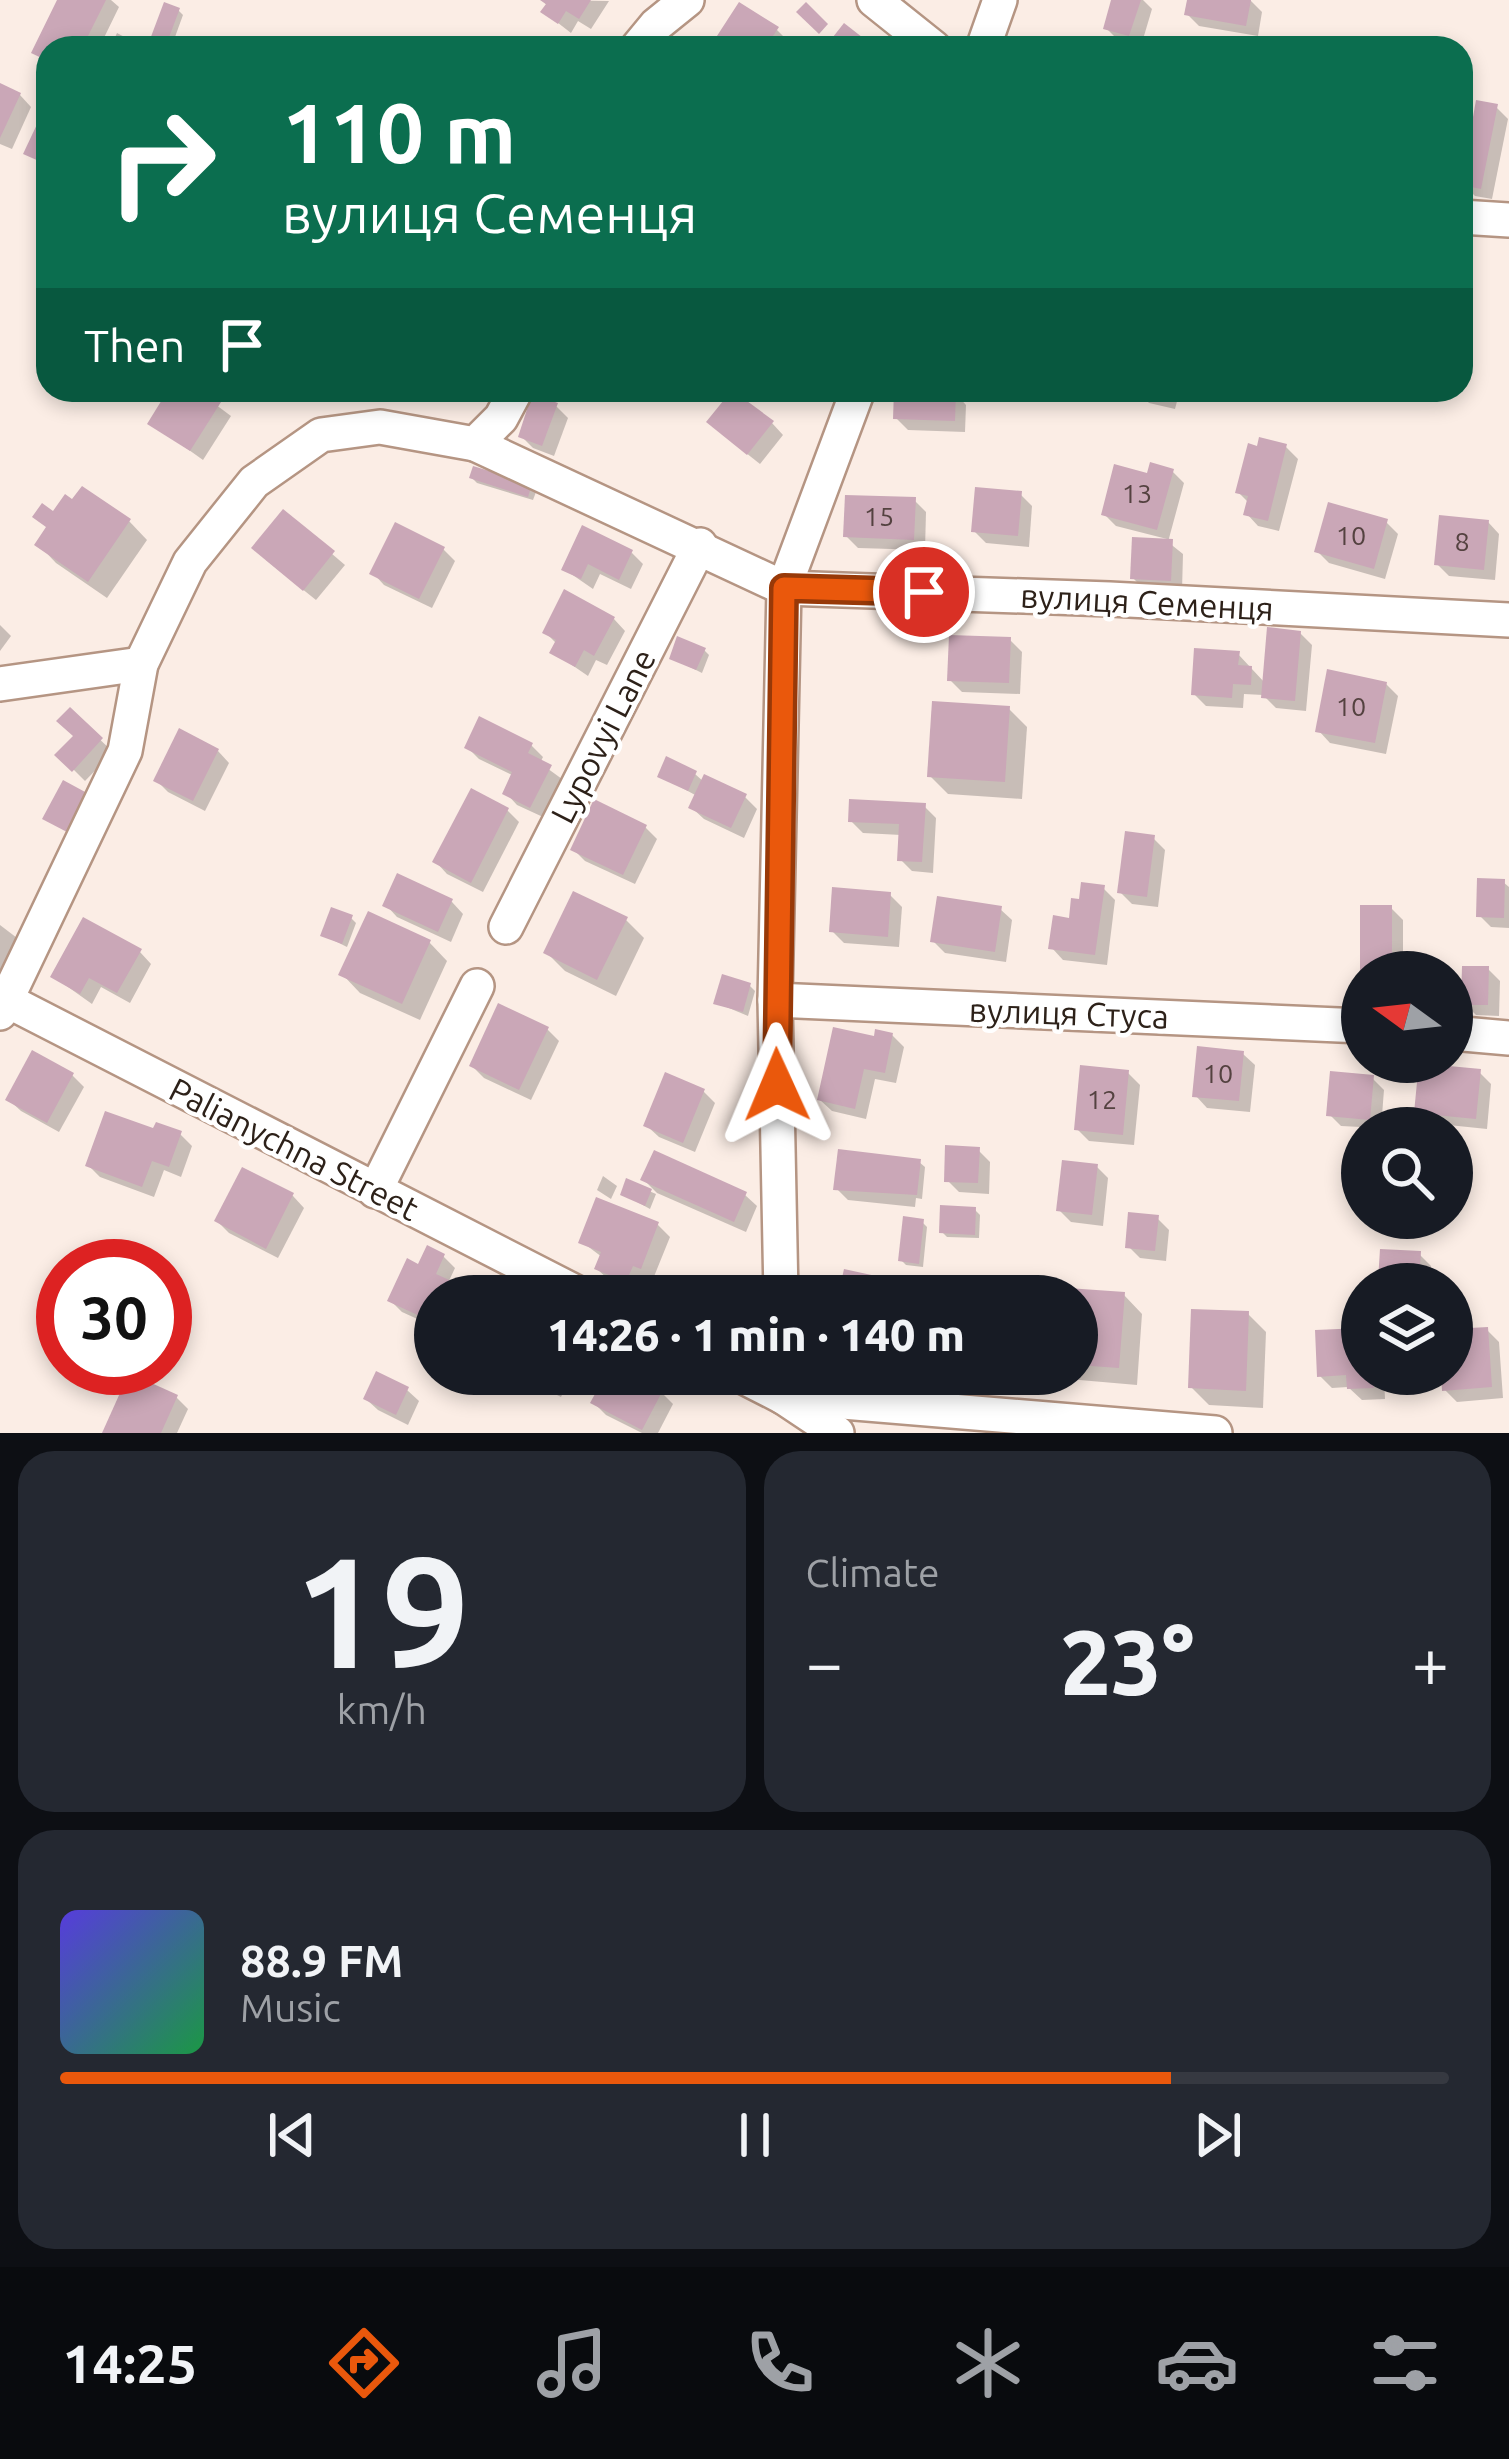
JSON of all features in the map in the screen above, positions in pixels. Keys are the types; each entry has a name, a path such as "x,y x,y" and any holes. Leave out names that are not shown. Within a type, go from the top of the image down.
{"street":[{"path":"647,36 687,0"},
{"path":"874,0 919,36"},
{"path":"986,36 1000,0"},
{"path":"1473,218 1509,220"},
{"path":"475,444 510,402"},
{"path":"781,1275 776,1000 784,588 854,402"},
{"path":"3,1006 125,751 141,664 190,562 254,482 321,435 380,427 475,444 784,588"},
{"name":"Lypovyi Lane","path":"506,927 700,545"},
{"name":"вулиця Семенця","path":"784,588 1110,598 1509,620"},
{"path":"0,684 141,664"},
{"path":"375,1191 477,986"},
{"name":"вулиця Стуса","path":"776,1000 1341,1026"},
{"name":"Palianychna Street","path":"3,1006 541,1275"},
{"path":"1473,1034 1509,1037"},
{"path":"783,1395 785,1433"},
{"path":"794,1395 837,1433"},
{"path":"873,1395 1215,1433"}],"building":[{"path":"57,0 106,0 88,36 39,36"},
{"path":"540,0 591,0 579,19 566,11 558,24 540,12 546,4"},
{"path":"1111,0 1141,0 1129,36 1103,29"},
{"path":"1187,0 1251,0 1246,26 1184,15"},
{"path":"164,2 180,8 170,36 151,36"},
{"path":"739,2 779,27 773,36 717,36"},
{"path":"806,2 828,24 819,34 796,12"},
{"path":"844,23 861,36 834,36"},
{"path":"0,83 21,93 0,138"},
{"path":"1476,100 1498,104 1481,189 1473,187"},
{"path":"36,126 36,160 23,154"},
{"path":"161,402 221,402 190,451 147,424"},
{"path":"529,402 558,403 542,446 518,437"},
{"path":"722,402 748,402 774,421 747,455 706,422"},
{"path":"894,402 956,402 955,421 893,419"},
{"path":"1259,437 1287,444 1268,521 1243,515 1248,496 1235,493 1248,443 1257,446"},
{"path":"1150,462 1174,469 1157,530 1101,515 1114,464 1147,473"},
{"path":"473,466 532,484 528,497 469,478"},
{"path":"82,486 131,519 88,582 34,545 46,527 32,517 42,503 53,511 65,494 72,499"},
{"path":"975,487 1022,491 1018,536 971,532"},
{"path":"845,495 916,497 914,540 843,537"},
{"path":"1328,502 1388,519 1374,569 1314,552"},
{"path":"283,509 335,551 303,591 251,548"},
{"path":"1439,515 1489,520 1484,570 1434,565"},
{"path":"395,522 445,547 419,599 369,574"},
{"path":"582,525 633,550 619,580 588,564 581,579 561,570"},
{"path":"1132,537 1173,539 1171,581 1130,579"},
{"path":"564,589 615,617 594,656 584,650 575,667 549,653 556,640 542,633"},
{"path":"1267,627 1301,631 1295,701 1261,698"},
{"path":"949,635 1011,637 1009,683 947,681"},
{"path":"677,636 706,648 696,670 669,659"},
{"path":"1194,648 1240,651 1238,665 1252,666 1251,685 1233,684 1232,698 1191,695"},
{"path":"1327,669 1387,682 1375,743 1315,732"},
{"path":"932,701 1010,706 1005,782 927,777"},
{"path":"70,707 103,738 72,772 54,755 73,736 56,721"},
{"path":"479,716 533,743 528,753 552,765 530,808 502,794 512,772 464,748"},
{"path":"179,728 219,749 193,801 153,781"},
{"path":"666,756 697,771 688,791 657,777"},
{"path":"704,774 747,794 731,828 688,808"},
{"path":"63,780 87,793 67,832 42,819"},
{"path":"471,788 509,808 471,883 432,862"},
{"path":"594,799 647,825 623,875 570,850"},
{"path":"849,799 926,803 922,862 897,861 899,824 848,822"},
{"path":"1125,831 1155,835 1147,897 1117,893"},
{"path":"397,873 453,899 438,932 382,906"},
{"path":"1477,878 1505,879 1504,918 1476,917"},
{"path":"1081,882 1105,885 1095,955 1048,949 1053,915 1069,918 1071,898 1079,899"},
{"path":"832,887 891,892 888,937 829,932"},
{"path":"573,891 628,917 597,980 543,953"},
{"path":"937,896 1002,906 995,952 930,942"},
{"path":"1360,905 1392,905 1392,951 1360,951"},
{"path":"331,907 353,915 342,944 320,936"},
{"path":"368,911 431,940 402,1004 338,975"},
{"path":"83,917 142,949 117,993 89,978 80,994 50,977"},
{"path":"1473,966 1489,966 1488,1005 1473,1005"},
{"path":"722,974 751,983 743,1012 713,1004"},
{"path":"498,1003 549,1027 519,1090 469,1066"},
{"path":"833,1027 874,1036 875,1029 893,1033 885,1073 864,1069 855,1109 817,1100"},
{"path":"1197,1046 1244,1051 1239,1101 1192,1097"},
{"path":"32,1050 74,1073 47,1123 5,1100"},
{"path":"1080,1065 1129,1070 1123,1135 1074,1130"},
{"path":"1473,1068 1481,1069 1476,1119 1473,1107 1415,1107 1417,1083 1473,1083"},
{"path":"1330,1071 1341,1072 1341,1083 1373,1083 1371,1107 1341,1107 1341,1117 1326,1116"},
{"path":"665,1072 705,1089 683,1143 643,1126"},
{"path":"105,1111 153,1128 156,1122 182,1131 169,1167 152,1161 142,1187 85,1166"},
{"path":"945,1145 980,1147 978,1183 944,1182"},
{"path":"838,1149 921,1159 917,1195 833,1190"},
{"path":"654,1150 747,1192 734,1222 640,1180"},
{"path":"1062,1160 1098,1164 1092,1215 1056,1211"},
{"path":"242,1167 294,1193 266,1249 214,1221"},
{"path":"626,1178 652,1189 645,1206 620,1195"},
{"path":"596,1197 659,1222 641,1269 633,1266 629,1275 594,1269 601,1252 578,1243"},
{"path":"940,1205 976,1207 975,1235 939,1233"},
{"path":"1128,1212 1159,1215 1155,1251 1125,1248"},
{"path":"903,1216 924,1219 919,1264 898,1261"},
{"path":"427,1245 445,1254 438,1275 414,1275 414,1313 387,1301 407,1258 418,1264"},
{"path":"1380,1249 1421,1251 1420,1263 1379,1263"},
{"path":"1098,1290 1125,1292 1119,1368 1098,1366"},
{"path":"1191,1309 1249,1311 1246,1391 1188,1388"},
{"path":"1488,1327 1492,1387 1473,1389 1473,1328"},
{"path":"1341,1329 1341,1375 1317,1377 1315,1330"},
{"path":"376,1371 409,1387 396,1415 363,1399"},
{"path":"119,1395 178,1395 161,1433 102,1433"},
{"path":"594,1395 660,1395 642,1430 590,1403"}],"route":[{"path":"777,1085 784,588 924,592"}]}
